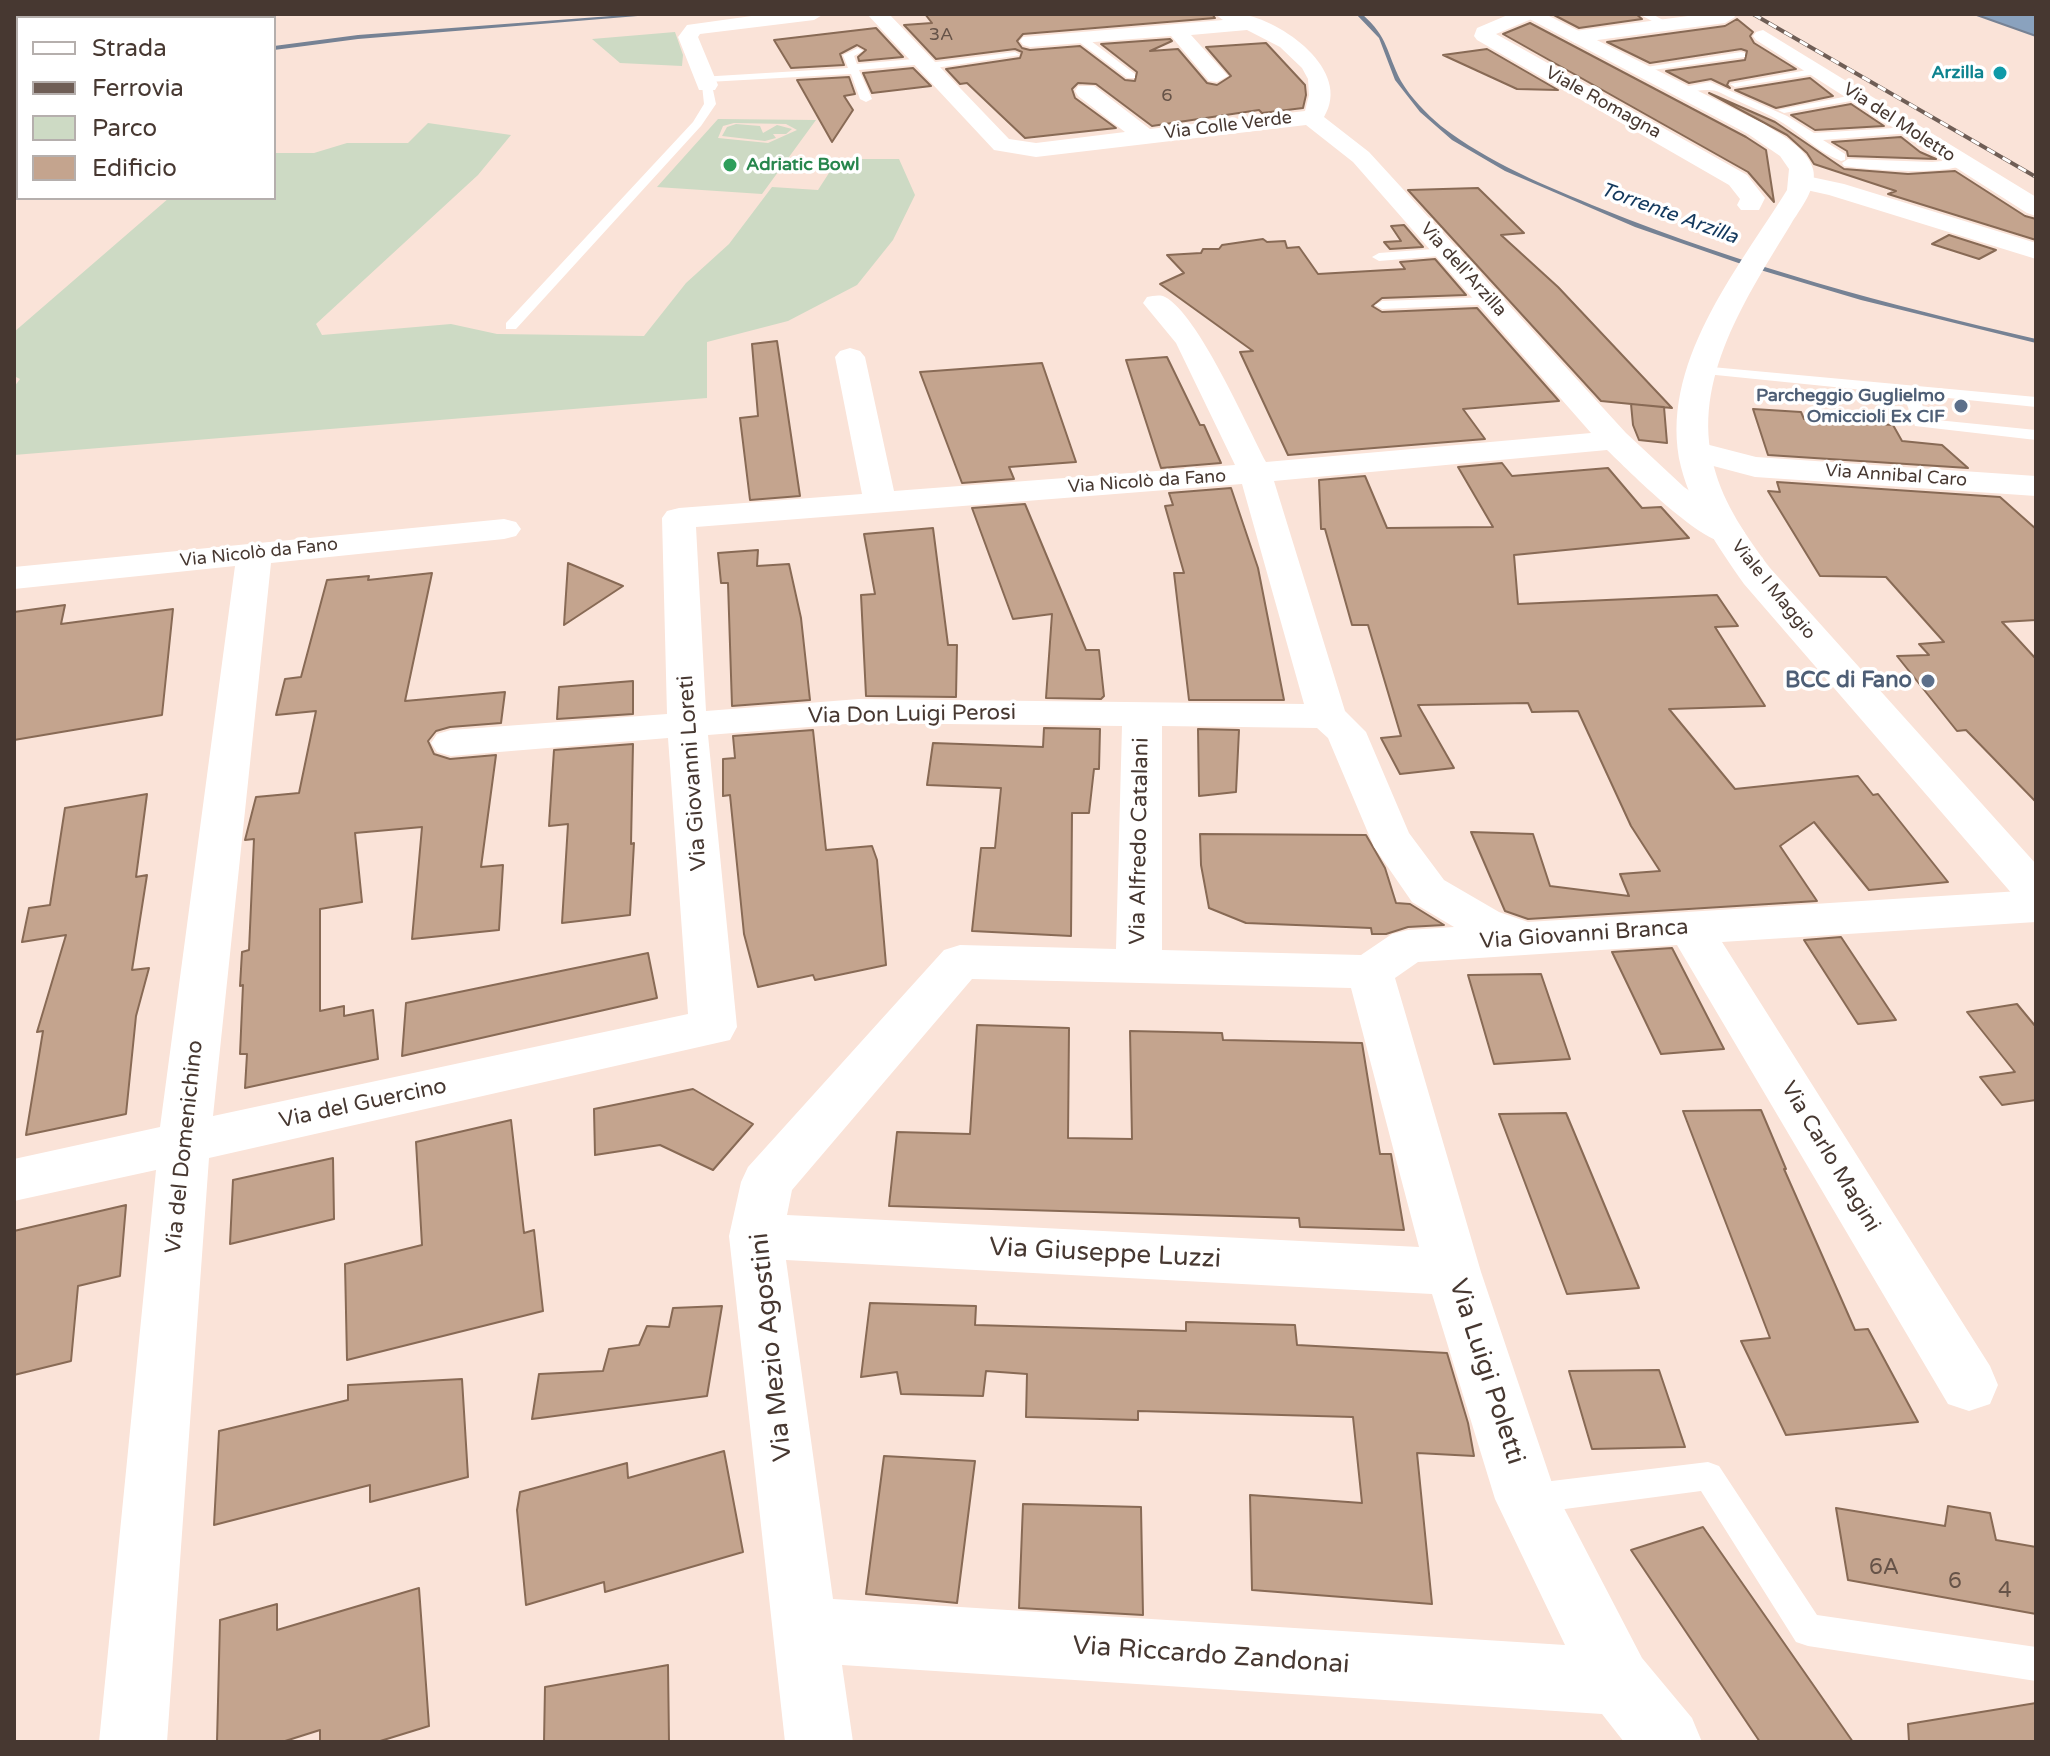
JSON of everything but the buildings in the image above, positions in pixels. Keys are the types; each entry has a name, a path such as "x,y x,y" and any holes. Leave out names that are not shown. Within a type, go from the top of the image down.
{"street":[{"path":"705,82 688,37 694,29 814,14"},
{"name":"Via Colle Verde","path":"877,14 1002,145 1017,149 1036,150 1288,118 1311,118"},
{"path":"1225,14 1250,24 1302,55 1317,72 1320,92 1317,112 1311,118"},
{"name":"Viale Romagna","path":"1750,205 1753,198 1738,180 1484,36 1484,32 1529,14 1756,129 1789,151 1801,169 1800,186"},
{"path":"1575,37 1723,15"},
{"path":"1022,48 1079,37 1250,24"},
{"path":"1176,30 1217,76"},
{"name":"Via del Moletto","path":"1763,36 2036,208"},
{"name":"Via Colle Verde","path":"1086,91 1145,136"},
{"name":"Via dell'Arzilla","path":"1311,118 1361,157 1615,440 1663,487 1728,533"},
{"path":"1800,186 1835,189 2036,251"},
{"name":"Viale I Maggio","path":"1800,186 1731,307 1701,370 1692,408 1698,466 1728,533 1776,599 2036,892"},
{"path":"1157,303 1189,340 1255,473 1327,716 1346,732 1389,837 1428,891 1483,923 1526,938"},
{"path":"850,357 880,502"},
{"name":"Via Nicolò da Fano","path":"679,518 1255,473 1615,440"},
{"name":"Via Annibal Caro","path":"1698,466 1755,467 2030,489"},
{"name":"Via Giovanni Loreti","path":"679,518 687,725 713,1027"},
{"name":"Via Nicolò da Fano","path":"14,578 504,529"},
{"name":"Via del Domenichino","path":"133,1742 184,1144 254,554"},
{"name":"Via Don Luigi Perosi","path":"451,743 859,711 1327,716"},
{"name":"Via Alfredo Catalani","path":"1139,967 1142,714"},
{"name":"Via Giovanni Branca","path":"1370,972 1408,946 2036,906"},
{"name":"Via Carlo Magini","path":"1690,928 1969,1385"},
{"name":"Via Mezio Agostini","path":"819,1742 756,1236 767,1182 960,962 1139,967"},
{"path":"1139,967 1370,972"},
{"name":"Via Luigi Poletti","path":"1370,972 1453,1272 1526,1499 1618,1682 1668,1742"},
{"name":"Via del Guercino","path":"14,1180 713,1027"},
{"name":"Via Giuseppe Luzzi","path":"756,1236 1453,1272"},
{"name":"Via Riccardo Zandonai","path":"805,1630 1618,1682"}],"lane":[{"path":"1644,14 1667,25"},
{"path":"1079,37 1131,76"},
{"path":"511,326 697,124 710,104 705,82 853,69 932,70 1022,48"},
{"path":"858,51 848,55 866,99"},
{"path":"1639,69 1741,55"},
{"path":"1735,84 1818,71"},
{"path":"1678,89 1710,85 1783,118 1844,160 1932,166 1962,163"},
{"path":"1784,110 1858,97"},
{"path":"1812,137 1910,130"},
{"path":"1379,257 1446,252"},
{"path":"1382,305 1490,301"},
{"path":"1701,370 2036,402"},
{"path":"1909,390 1921,423 2036,435"},
{"path":"1526,1499 1708,1476 1808,1630 2036,1664"}],"green space":[{"path":"675,32 683,55 682,66 620,63 592,39"},
{"name":"Adriatic Bowl","path":"718,119 816,120 762,194 657,187","holes":["734,123 786,124 797,130 768,143 718,138 723,126"]},
{"path":"428,123 511,135 478,175 316,324 322,335 451,324 497,334 644,336 686,283 729,244 772,187 818,190 838,159 899,159 915,195 893,240 857,285 788,321 707,342 707,398 14,455 14,387 20,379 14,376 14,332 167,200 276,200 276,153 314,153 347,143 408,143"},
{"name":"Adriatic Bowl","path":"736,124 760,126 763,133 777,125 792,129 786,134 773,134 776,138 765,141 722,136 727,127"}],"water":[{"path":"1974,14 2036,14 2036,36"}],"waterway":[{"name":"Torrente Arzilla","path":"276,48 358,37 659,14"},
{"name":"Torrente Arzilla","path":"1359,14 1377,31 1398,80 1422,111 1454,138 1507,170 1637,225 1749,265 1863,299 2036,341"}],"railway":[{"path":"1753,14 2036,177"}],"place":[{"name":"Arzilla","path":"2000,73"},
{"name":"Adriatic Bowl","path":"730,165"},
{"name":"Parcheggio Guglielmo Omiccioli Ex CIF","path":"1961,406"},
{"name":"BCC di Fano","path":"1928,681"}]}
